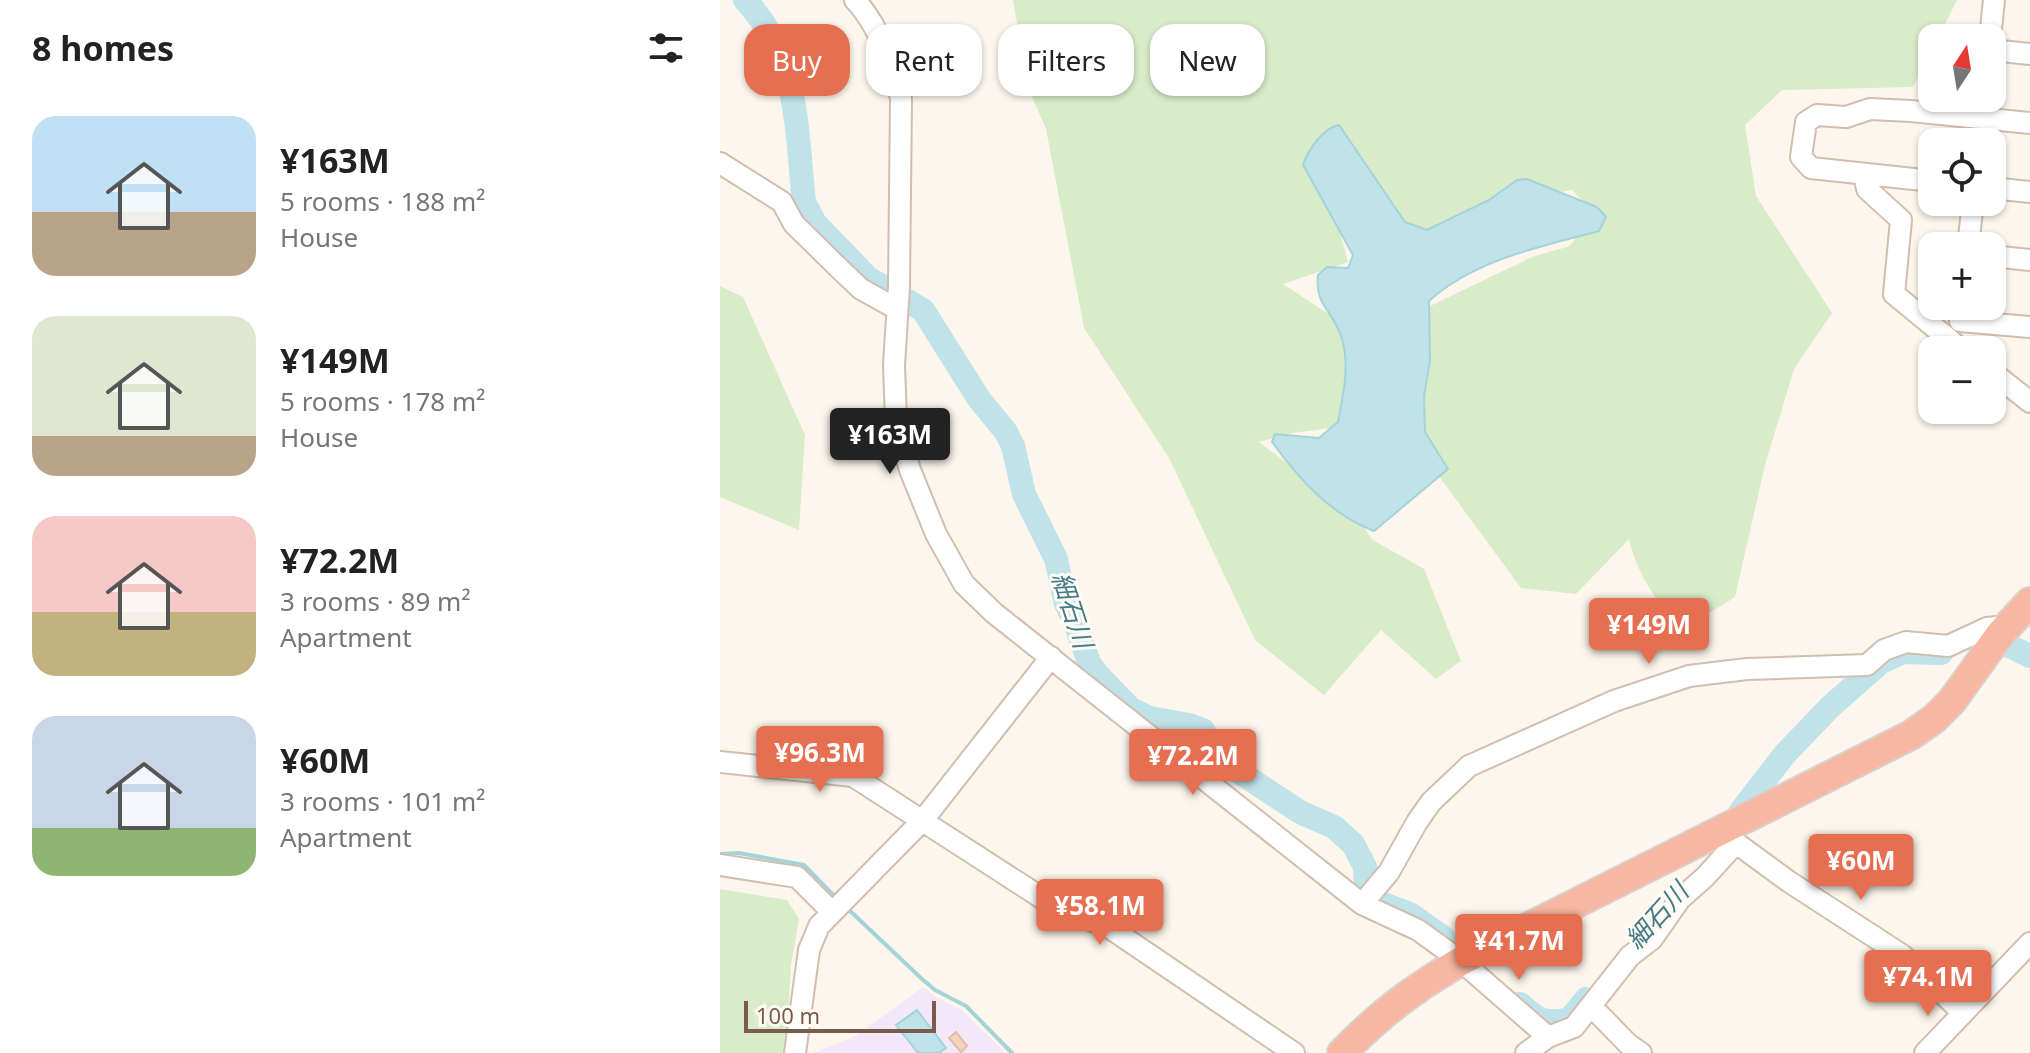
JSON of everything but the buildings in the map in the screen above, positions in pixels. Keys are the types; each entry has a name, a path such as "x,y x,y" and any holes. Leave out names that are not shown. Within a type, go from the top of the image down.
{"highway":[{"path":"1342,1053 1377,1017 1414,989 1470,956 1728,838 1934,719 1952,701 1998,638 2030,602"}],"street":[{"path":"855,0 876,32 897,79 901,99 894,365 896,420 910,470 936,534 964,584 994,613 1368,897 1402,920 1470,956 1548,1037"},
{"path":"1991,24 1994,0"},
{"path":"2006,51 2030,54"},
{"path":"1918,109 1870,109 1846,117 1817,115 1806,122 1801,157 1811,168 1918,180"},
{"path":"1996,112 2030,123"},
{"path":"720,163 782,202 794,224 861,289 898,300"},
{"path":"1864,174 1867,189 1901,220 1894,294 1945,336"},
{"path":"2006,189 2030,192"},
{"path":"2006,257 2030,260"},
{"path":"1996,320 2030,327"},
{"path":"2006,382 2029,398"},
{"path":"1368,897 1389,872 1417,822 1460,771 1614,701 1705,672 1867,665 1884,650 1906,642 1948,646 1987,628 1998,638"},
{"path":"795,1053 809,950 819,926 923,820 1051,657"},
{"path":"720,762 853,776 1059,909 1107,926 1294,1053"},
{"path":"1526,1053 1548,1037 1574,1027 1630,956 1652,939 1680,899 1705,877 1728,838 1902,955 1963,1013"},
{"path":"720,865 797,877 838,905"},
{"path":"1925,1053 2030,943"},
{"path":"1592,1007 1641,1053"}],"shaded area":[{"path":"923,987 962,1010 1005,1053 814,1053 857,1035"}],"green space":[{"path":"1013,0 1957,0 1945,24 1918,24 1918,77 1913,87 1782,90 1745,125 1756,196 1832,313 1794,369 1765,465 1735,597 1682,630 1649,588 1629,539 1576,594 1521,588 1416,445 1411,364 1430,306 1532,257 1570,246 1582,229 1587,206 1572,190 1507,200 1417,246 1316,144 1348,262 1283,284 1342,323 1346,388 1340,427 1292,433 1259,442 1352,506 1371,539 1424,569 1461,661 1436,679 1381,630 1324,695 1255,640 1169,458 1084,328 1046,129 1032,96 1134,96 1134,24 1017,24"},
{"path":"720,286 743,297 805,435 799,530 720,497"},
{"path":"720,889 787,900 799,919 791,965 786,1053 720,1053"}],"water":[{"path":"1339,125 1405,222 1427,230 1489,200 1517,180 1527,179 1597,207 1606,217 1599,231 1532,249 1488,265 1447,287 1429,301 1430,360 1424,396 1425,432 1448,469 1374,531 1343,515 1317,494 1272,442 1275,434 1319,438 1338,422 1345,381 1344,349 1339,330 1319,294 1318,275 1327,267 1348,268 1353,255 1303,165 1317,140 1327,130"},
{"path":"917,1010 946,1048 939,1053 918,1053 896,1025"}],"waterway":[{"name":"細石川","path":"745,0 763,22 785,69 796,121 804,202 815,223 868,278 923,310 979,399 1006,432 1013,446 1024,494 1056,559 1066,604 1089,663 1096,673 1131,709 1150,718 1203,730 1224,762 1300,812 1334,827 1353,844 1365,867 1366,885 1375,901 1410,914 1444,938"},
{"name":"細石川","path":"1979,641 2009,646 2030,656"},
{"name":"細石川","path":"1740,812 1785,754 1830,707 1881,662 1903,652 1941,653"},
{"path":"720,854 739,853 804,865 838,900"},
{"path":"848,909 935,990 966,1006 1012,1053"},
{"name":"細石川","path":"1520,1004 1542,1020 1560,1021 1569,1020 1586,999"}]}
